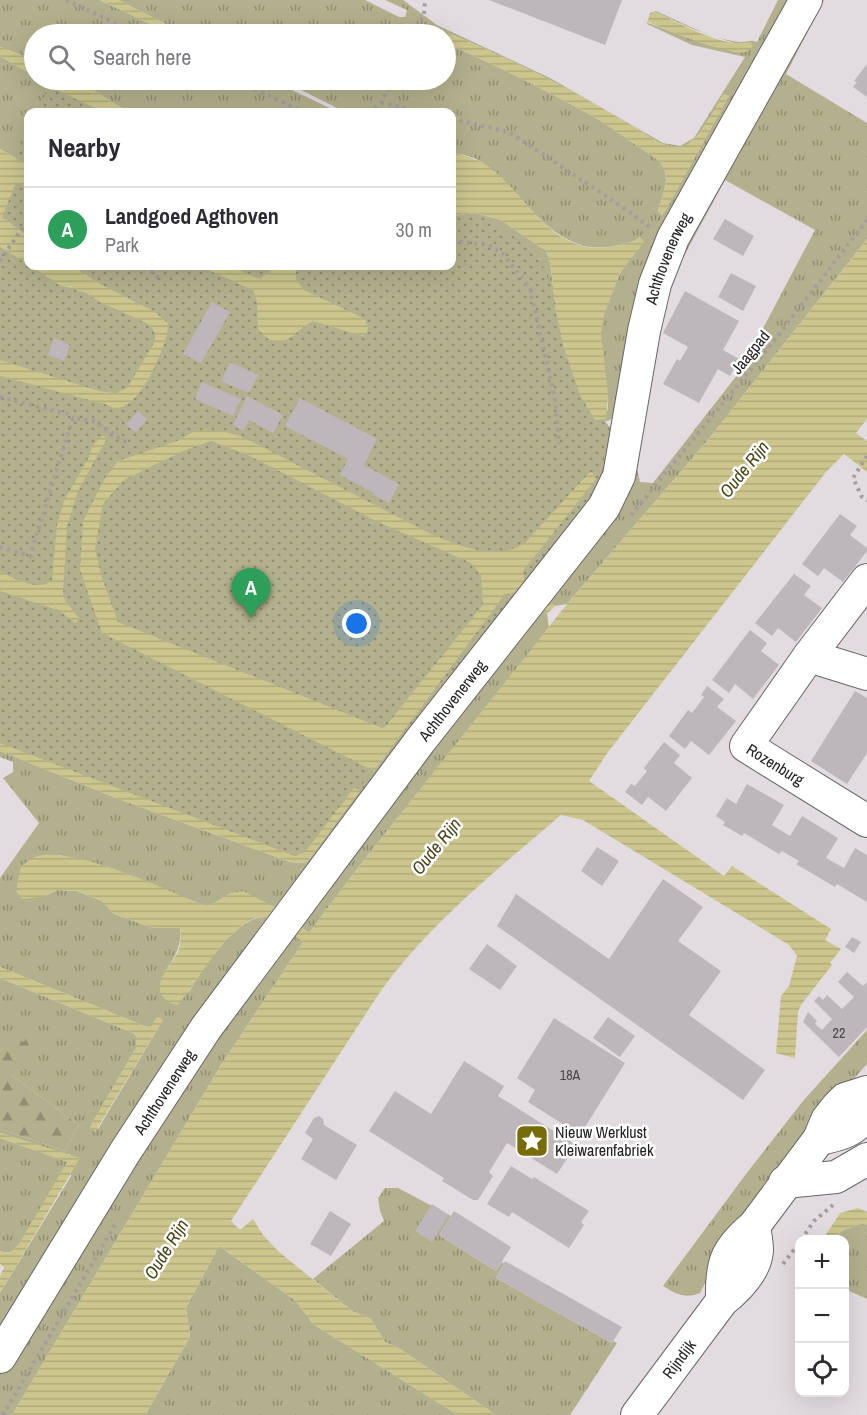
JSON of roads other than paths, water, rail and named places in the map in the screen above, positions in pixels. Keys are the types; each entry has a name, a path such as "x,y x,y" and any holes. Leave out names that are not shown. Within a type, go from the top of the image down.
{"street":[{"name":"Achthovenerweg","path":"0,1357 124,1152 206,1028 516,616 604,507 619,476 644,331 656,284 673,238 806,0"},
{"name":"Rozenburg","path":"867,580 809,656 746,746 867,821"},
{"path":"809,656 867,674"},
{"name":"Rijndijk","path":"637,1415 722,1301 737,1290 754,1265 757,1251 754,1226 819,1139 827,1120 845,1099 867,1092"},
{"path":"819,1139 847,1132 861,1122 867,1113"},
{"path":"785,1182 836,1177 867,1159"}],"water":[{"path":"100,0 118,0 166,24 150,24"},
{"path":"655,12 715,38 728,42 750,42 753,46 746,52 738,52 698,42 648,22 649,16"},
{"path":"456,36 565,88 656,141 670,146 683,146 695,138 724,93 729,96 665,212 659,214 666,178 663,166 658,160 604,123 522,79 456,48"},
{"path":"0,47 24,56 24,70 0,56"},
{"path":"58,90 93,90 122,108 95,108"},
{"path":"0,149 24,164 24,186 16,183 2,217 24,233 24,262 0,247"},
{"path":"456,153 474,159 488,167 507,183 546,225 560,236 576,244 594,248 615,246 640,237 644,242 620,273 604,315 601,333 608,394 606,419 595,420 580,395 563,345 556,312 550,262 546,251 501,220 475,213 456,215"},
{"name":"Oude Rijn","path":"867,239 867,419 856,433 867,441 867,472 844,454 826,472 608,752 589,781 724,876 732,866 831,929 825,940 841,949 798,1012 795,1058 776,1053 781,996 789,986 797,956 789,945 583,820 561,815 465,898 400,967 380,992 231,1221 240,1230 253,1219 263,1235 279,1252 352,1311 371,1319 385,1342 400,1349 496,1415 458,1415 313,1324 296,1301 219,1246 186,1308 190,1337 145,1415 12,1415 221,1065 303,942 273,919 260,917 246,923 220,948 178,1005 174,1004 165,999 160,988 163,975 178,952 180,928 153,928 114,914 102,901 76,891 57,890 43,897 22,899 16,891 21,866 37,856 54,855 74,858 120,871 203,905 211,905 231,893 243,891 273,906 309,933 360,865 567,604 708,440"},
{"path":"37,270 78,270 155,312 168,323 162,349 153,370 137,396 129,403 116,409 0,376 0,360 99,391 115,393 127,388 155,341 154,331 148,324 86,293 59,285"},
{"path":"208,270 239,270 259,279 273,270 296,270 296,279 304,290 365,319 368,327 367,334 362,336 313,321 287,340 273,341 258,329 257,302 253,290"},
{"path":"197,430 223,431 245,438 431,534 466,547 490,552 514,549 525,543 588,474 592,472 596,479 523,571 525,584 555,606 547,614 518,592 505,594 374,771 102,633 80,570 83,521 105,478 118,461 177,441","holes":["211,441 248,455 378,522 471,563 481,575 483,605 385,727 382,728 118,622 102,578 95,550 103,504 124,480 183,451"]},
{"path":"104,436 106,440 78,491 67,526 63,593 65,601 79,618 76,623 58,610 0,591 0,572 33,585 46,584 52,580 57,525 64,501 89,457 92,447 100,437"},
{"path":"0,743 295,856 305,852 354,788 360,791 307,862 290,862 116,798 0,751"},
{"path":"0,967 144,1026 150,1027 158,1016 163,1020 95,1132 90,1127 136,1048 137,1037 133,1033 0,978"},
{"path":"0,1133 80,1158 0,1293 0,1276 4,1267 0,1264 0,1251 12,1252 20,1243 67,1162 0,1138"},
{"path":"858,1208 867,1212 867,1225 863,1223 841,1231 838,1235 826,1235 840,1213"}],"place":[{"name":"Landgoed Agthoven","path":"251,618"},
{"name":"Nieuw Werklust Kleiwarenfabriek","path":"532,1141"}]}
